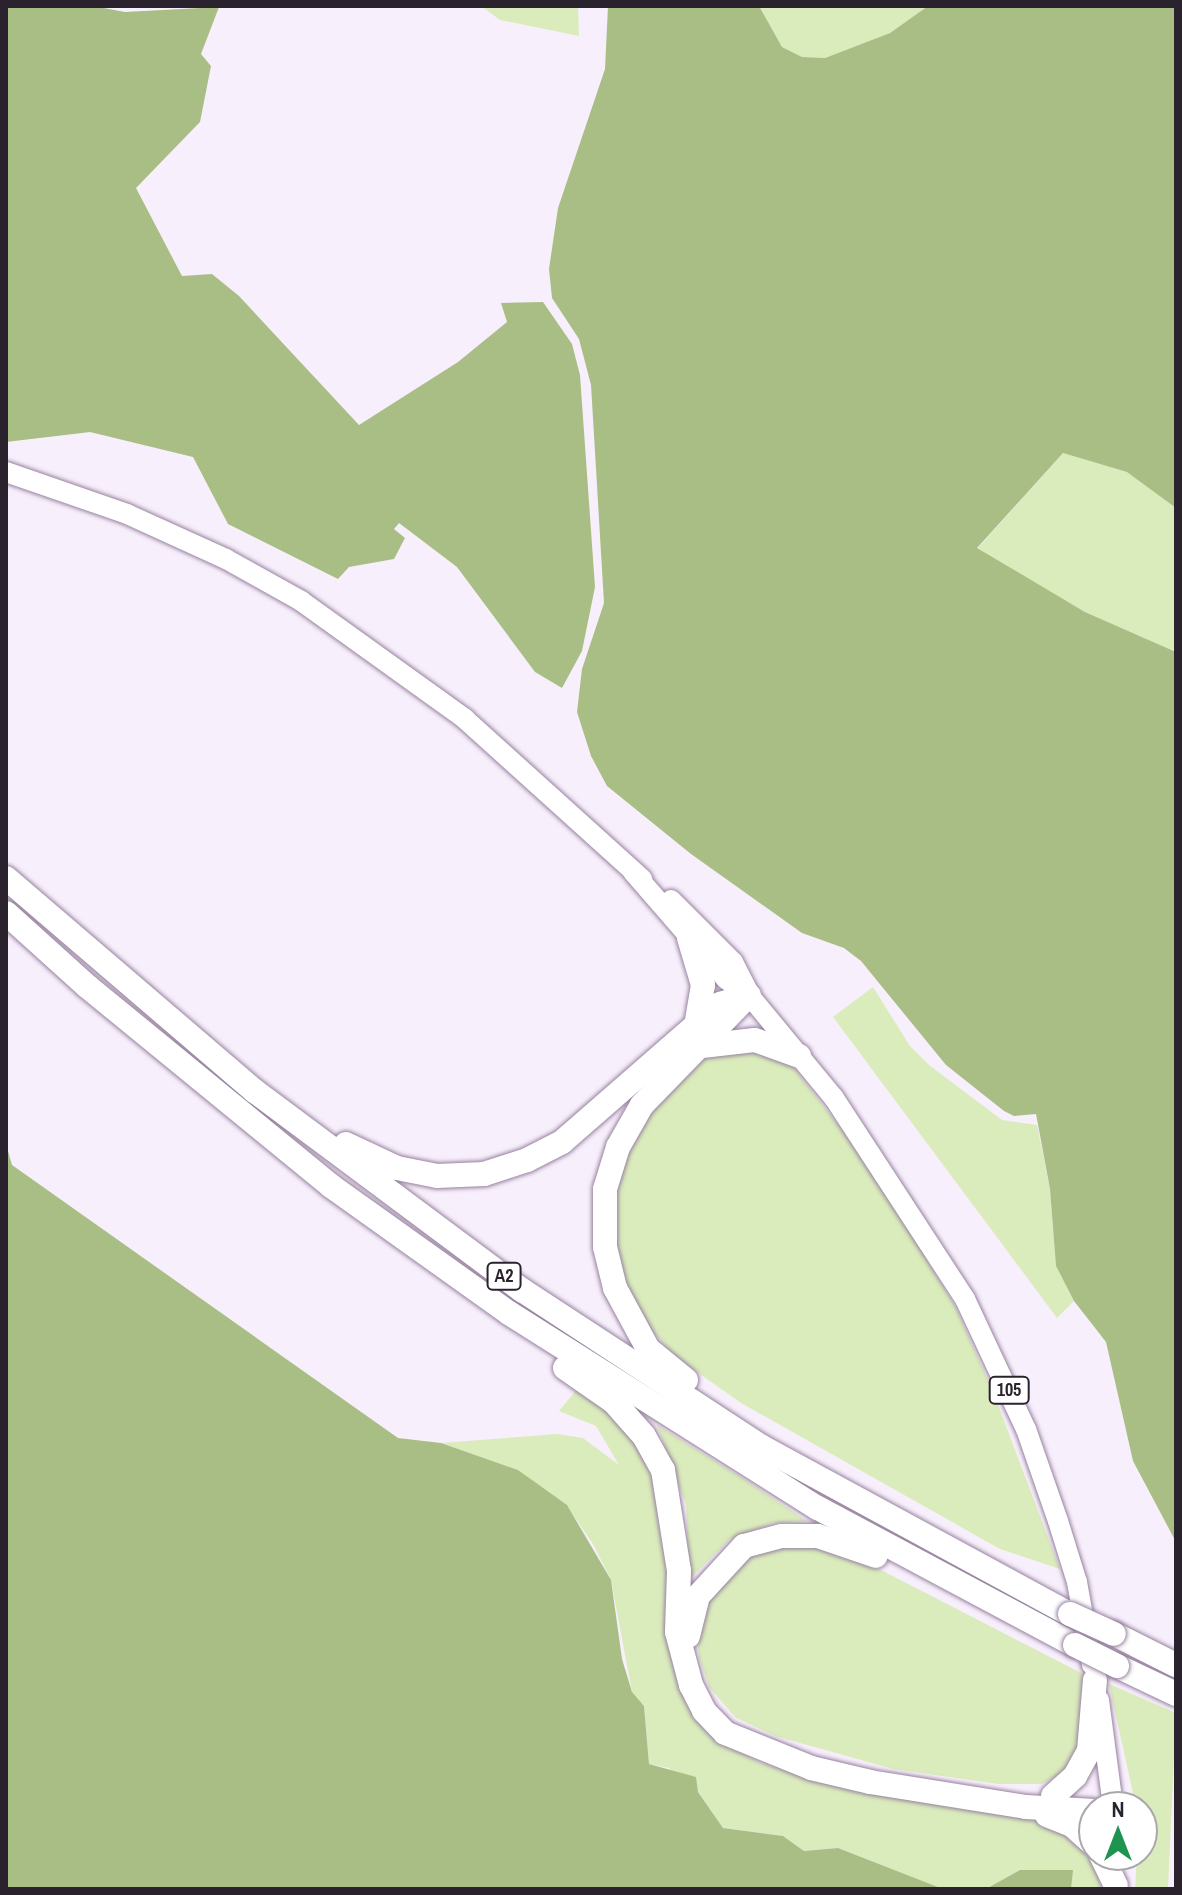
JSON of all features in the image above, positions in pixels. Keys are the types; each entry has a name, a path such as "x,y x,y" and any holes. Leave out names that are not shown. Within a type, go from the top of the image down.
{"highway":[{"name":"A2","path":"6,878 256,1092 522,1290 762,1447 1070,1614 1176,1665"},
{"name":"A2","path":"6,913 99,997 331,1186 545,1336 818,1508 940,1576 1176,1694"},
{"path":"689,938 703,985 699,1036"},
{"path":"749,995 720,1004 699,1036 642,1105 618,1147 605,1189 605,1247 615,1288 648,1349 669,1370 737,1413 762,1447"},
{"path":"256,1092 288,1102 354,1151 397,1168 437,1176 484,1174 562,1142 699,1036 755,1040 799,1056"},
{"path":"545,1336 562,1366 614,1402 644,1436 663,1470 679,1571 677,1632 704,1711 725,1733 761,1751 870,1782 1017,1804 1078,1806"},
{"path":"687,1662 688,1627 698,1596 744,1546 782,1536 818,1536 855,1545 907,1572 940,1576"},
{"path":"1053,1796 1075,1776 1089,1751 1095,1680"},
{"path":"1017,1804 1053,1796 1078,1795"},
{"path":"1017,1804 1072,1825 1078,1830"}],"main road":[{"path":"6,472 127,514 226,559 301,601 465,719 717,944 749,995"},
{"path":"633,872 726,979 749,995"},
{"name":"105","path":"749,995 880,1163 965,1299 998,1367 1063,1537 1095,1680 1105,1791"}],"green space":[{"path":"6,6 93,6 125,12 219,7 201,54 211,66 200,122 136,188 182,276 212,274 239,296 359,425 458,362 507,322 501,303 543,302 572,344 580,375 595,587 582,651 562,688 535,672 457,567 399,523 394,529 405,538 394,559 349,567 338,579 228,524 193,457 90,432 6,442"},
{"path":"481,6 578,6 579,36 500,20"},
{"path":"608,6 759,6 782,47 802,57 825,58 890,33 928,6 1176,6 1176,508 1127,472 1063,453 977,548 1085,612 1176,652 1176,1542 1133,1461 1106,1342 1074,1301 1056,1266 1050,1189 1036,1114 1014,1116 1004,1111 946,1065 861,961 844,948 802,933 691,854 607,786 591,756 577,712 582,669 604,603 591,385 579,339 552,298 549,269 558,208 605,69"},
{"path":"759,6 928,6 890,33 825,58 802,57 782,47"},
{"path":"1063,453 1128,472 1176,508 1176,652 1085,612 977,549"},
{"path":"873,987 910,1046 929,1065 1002,1120 1037,1125 1050,1189 1056,1266 1074,1301 1057,1318 833,1017"},
{"path":"749,1047 790,1063 870,1166 956,1308 992,1389 1060,1569 1000,1549 741,1403 673,1355 632,1307 613,1256 613,1188 628,1149 647,1113 704,1056"},
{"path":"6,1144 12,1165 398,1438 441,1443 518,1470 567,1505 611,1580 622,1659 632,1692 644,1706 649,1764 696,1777 698,1792 723,1828 783,1836 804,1851 838,1848 943,1889 6,1889"},
{"path":"577,1389 623,1421 658,1468 690,1703 711,1737 761,1763 820,1779 1064,1826 1078,1839 1078,1871 1096,1871 1102,1889 1071,1889 1072,1870 1020,1870 986,1889 943,1889 838,1848 804,1851 783,1836 723,1828 698,1792 669,1768 649,1764 644,1706 632,1692 611,1580 593,1544 567,1506 518,1470 441,1443 557,1434 583,1438 619,1465 596,1426 559,1411"},
{"path":"657,1425 807,1521 773,1523 729,1540 689,1580 686,1505"},
{"path":"808,1542 848,1553 1085,1675 1082,1750 1066,1771 1042,1784 999,1784 893,1769 775,1736 735,1717 709,1687 699,1657 696,1633 703,1602 742,1556"},
{"path":"1109,1684 1176,1713 1168,1889 1135,1889 1136,1871 1158,1871 1158,1791 1132,1791"},
{"path":"1020,1870 1073,1870 1071,1889 986,1889"}]}
